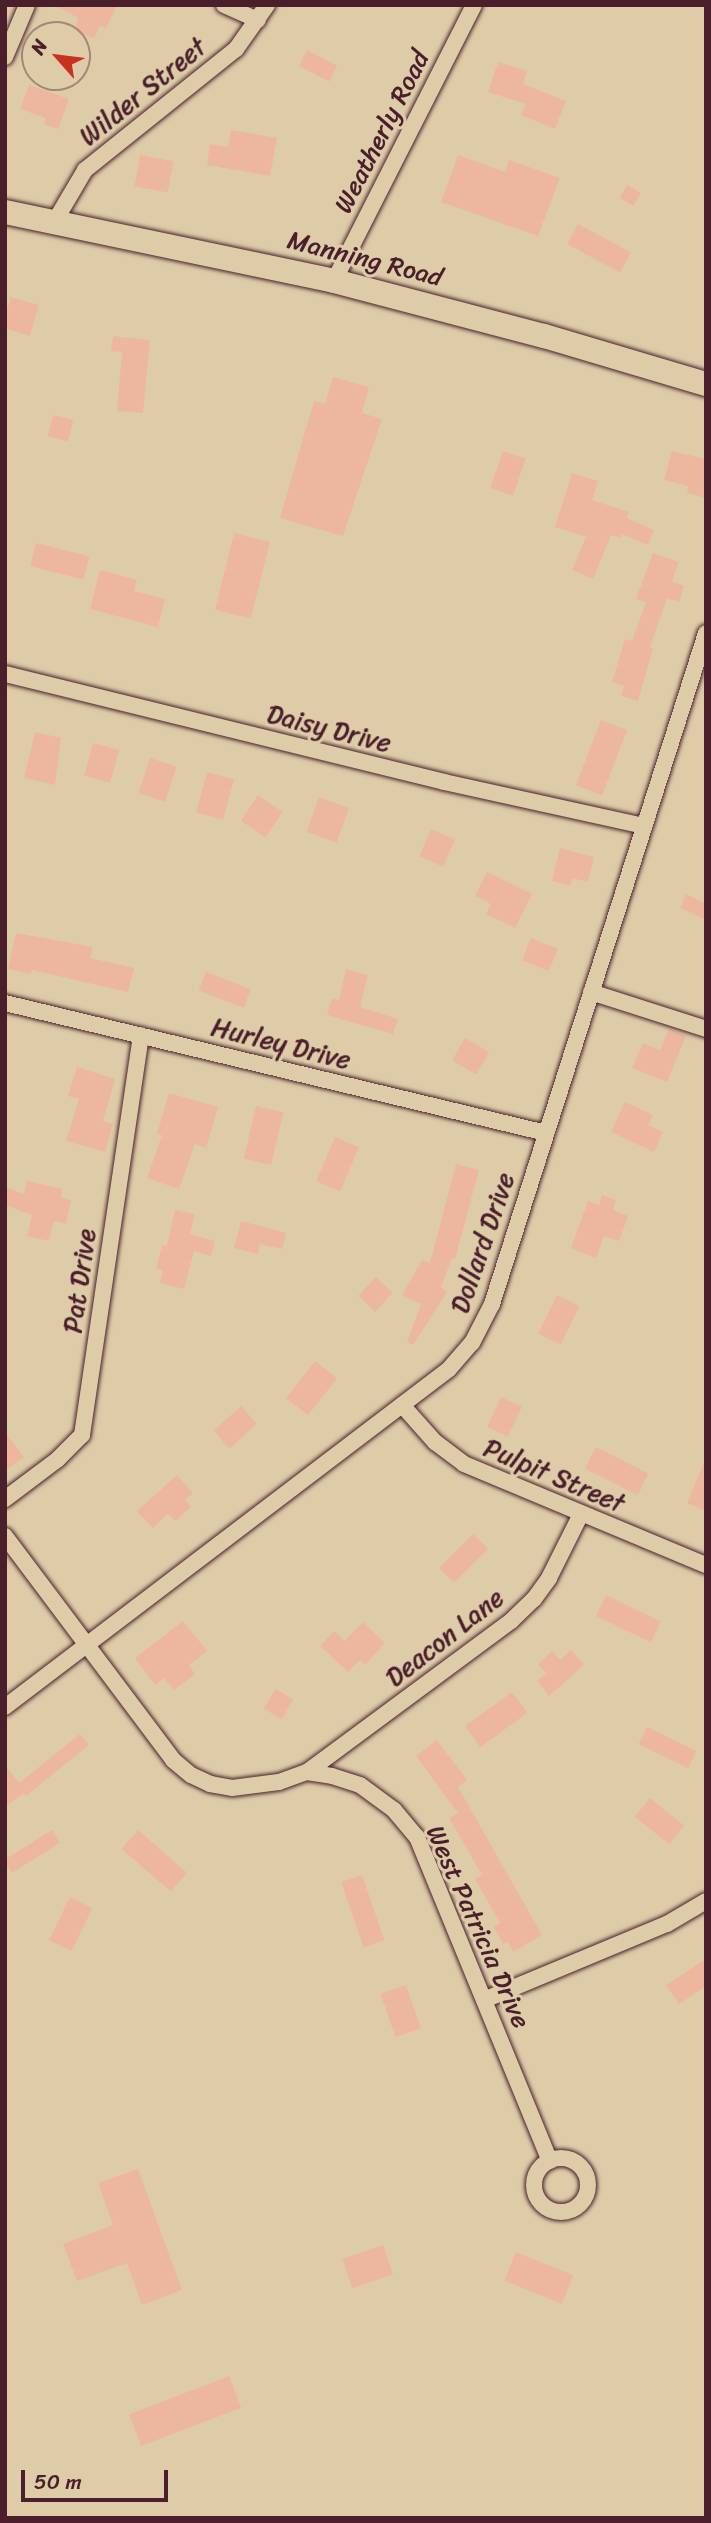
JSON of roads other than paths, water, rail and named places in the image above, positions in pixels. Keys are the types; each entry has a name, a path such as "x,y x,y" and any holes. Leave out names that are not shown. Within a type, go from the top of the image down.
{"main road":[{"name":"Manning Road","path":"5,212 334,281 557,339 706,384"}],"street":[{"path":"5,57 27,5"},
{"path":"224,5 258,20"},
{"name":"Wilder Street","path":"55,221 85,170 236,49 267,5"},
{"name":"Weatherly Road","path":"334,281 474,5"},
{"name":"Dollard Drive","path":"5,1707 449,1369 481,1328 492,1304 706,633"},
{"name":"Daisy Drive","path":"5,674 444,782 643,825"},
{"path":"590,992 706,1029"},
{"name":"Hurley Drive","path":"5,1003 546,1133"},
{"name":"Pat Drive","path":"5,1499 58,1459 82,1435 141,1035"},
{"name":"Pulpit Street","path":"402,1405 442,1448 464,1464 706,1565"},
{"name":"Deacon Lane","path":"307,1772 489,1637 534,1599 550,1578 581,1514"},
{"path":"5,1536 88,1643 173,1760 191,1775 210,1784 232,1788 279,1782 307,1772"},
{"name":"West Patricia Drive","path":"307,1772 360,1785 394,1810 417,1837 550,2161"},
{"path":"484,2000 667,1924 706,1901"}]}
